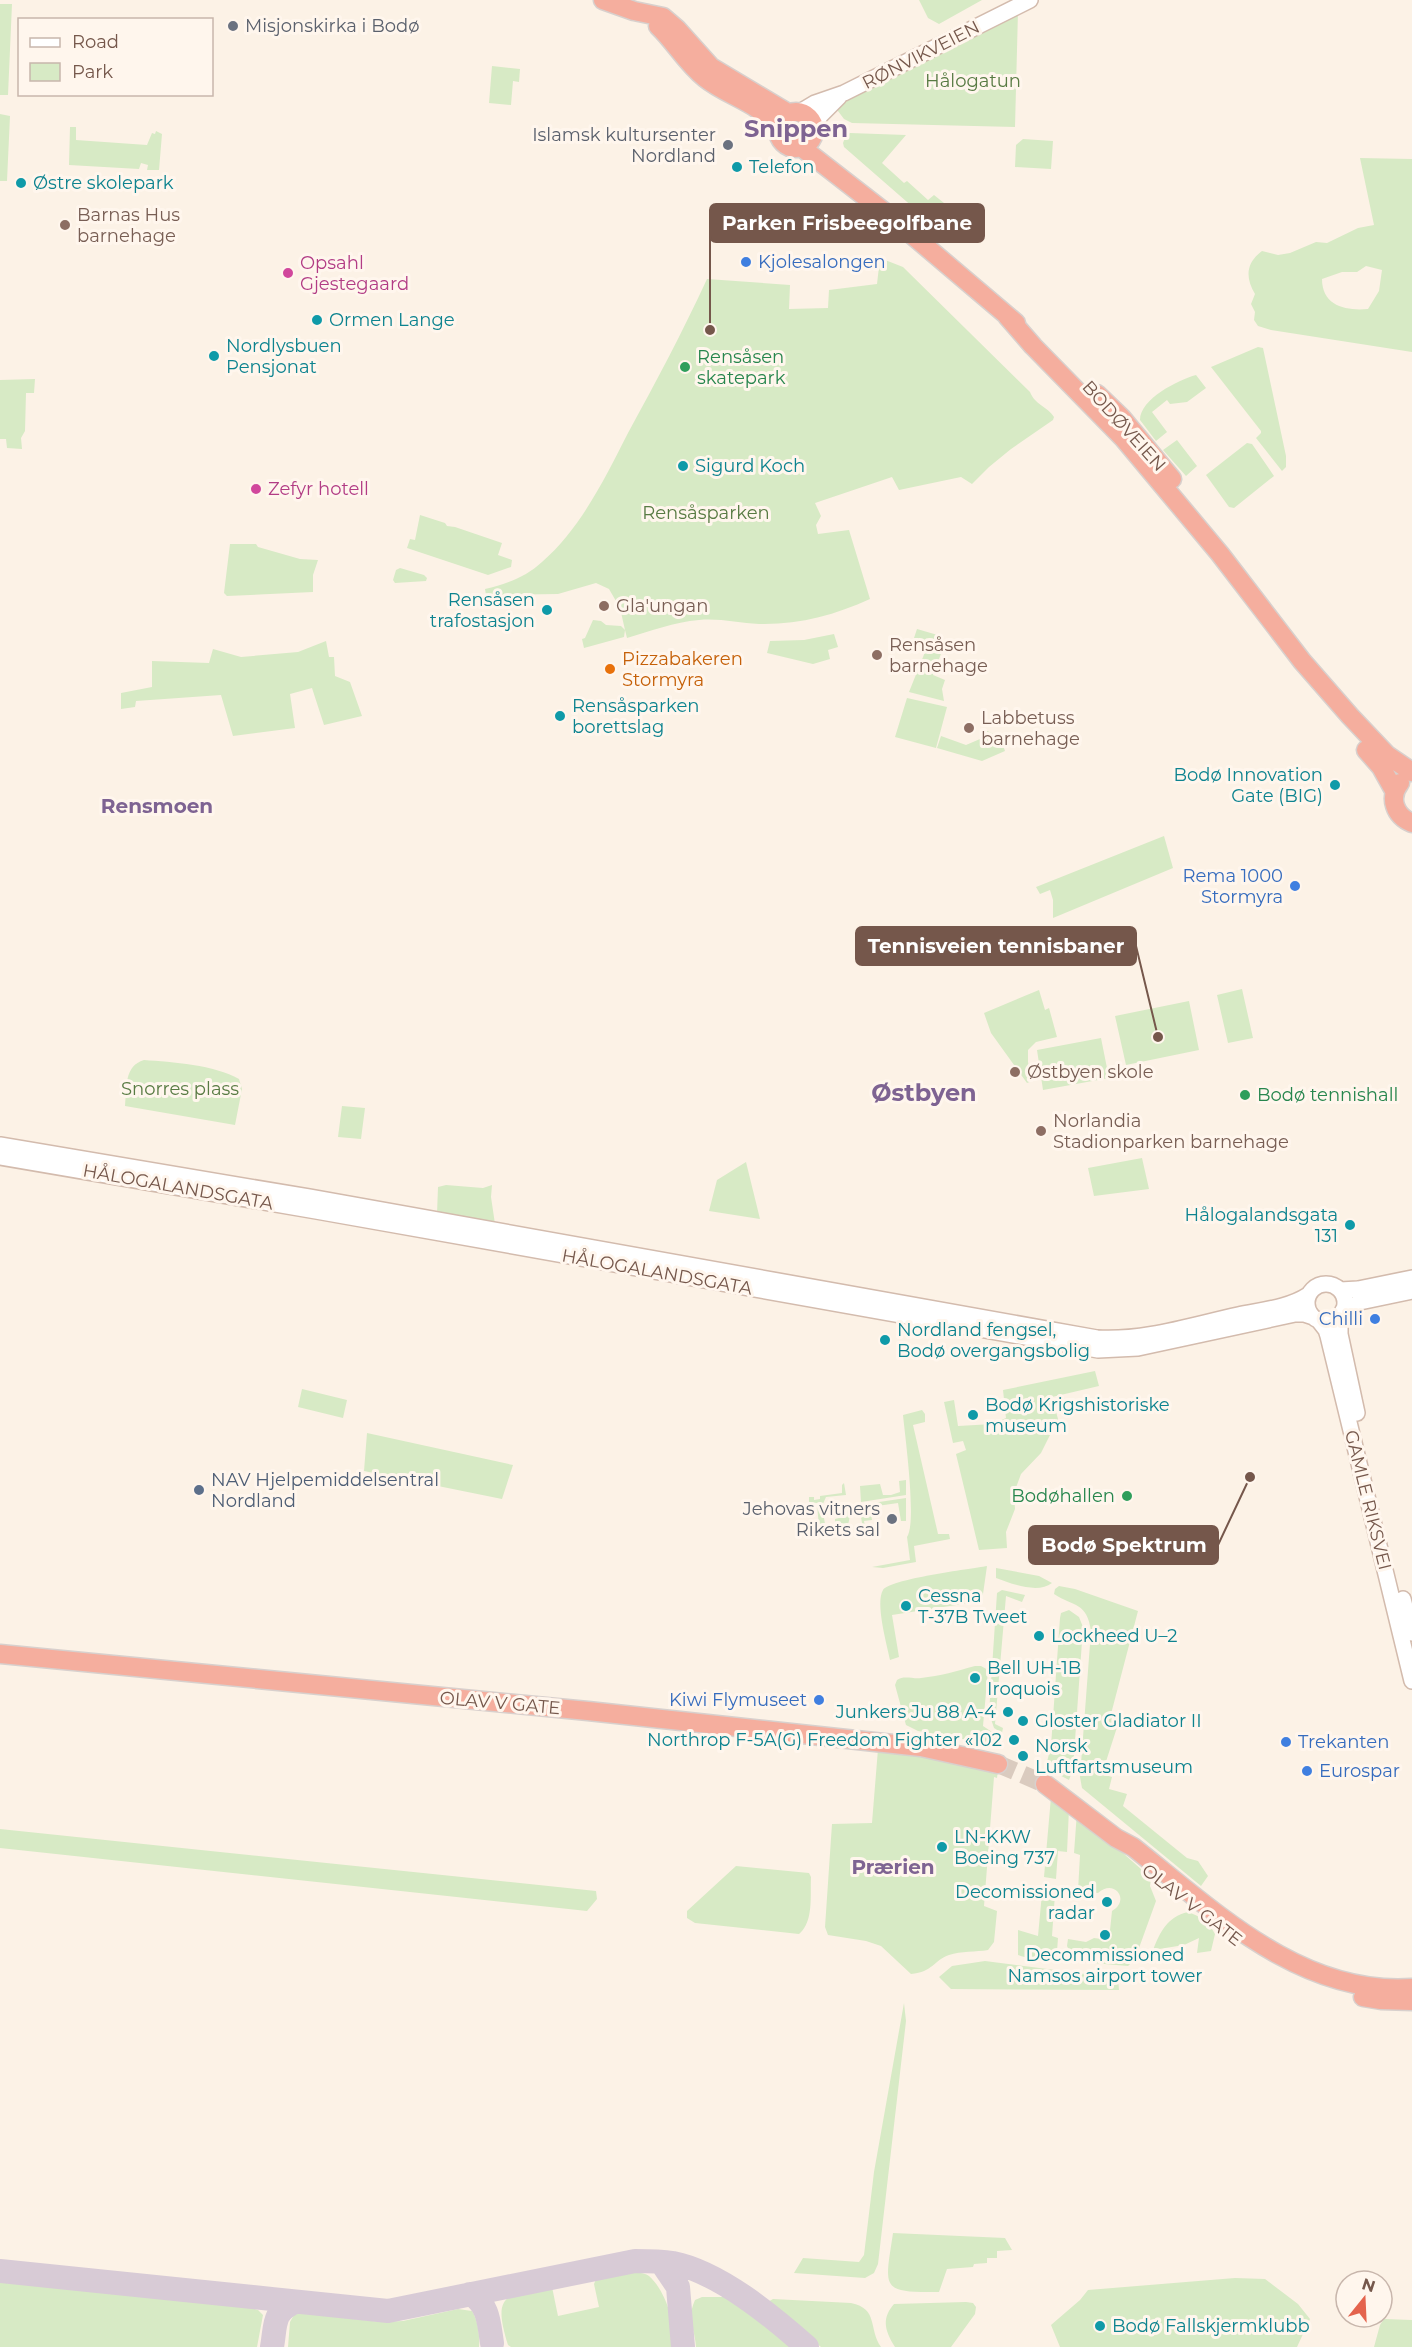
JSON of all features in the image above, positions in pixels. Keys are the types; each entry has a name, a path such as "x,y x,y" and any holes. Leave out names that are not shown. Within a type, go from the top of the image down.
{"highway":[{"path":"603,0 634,10 660,28 691,65 707,80 772,119 788,117 811,119 814,129 810,142 801,147 788,146 783,143 779,138 788,117"},
{"name":"BODØVEIEN","path":"814,129 857,189"},
{"name":"BODØVEIEN","path":"801,147 857,189 1007,316 1033,346 1124,439 1220,554 1302,661 1348,728 1381,767 1395,792"},
{"name":"BODØVEIEN","path":"1302,661 1387,755 1412,774 1403,780 1395,792 1394,805 1402,818 1412,823"},
{"name":"OLAV V GATE","path":"0,1654 576,1710 921,1747 998,1764"},
{"name":"OLAV V GATE","path":"1045,1785 1116,1838 1133,1847 1239,1930 1295,1964 1325,1976 1358,1985 1412,1988"},
{"name":"OLAV V GATE","path":"1116,1838 1128,1853 1190,1907 1252,1952 1291,1972 1344,1992 1381,2000 1412,2001"}],"street":[{"name":"RØNVIKVEIEN","path":"788,117 815,103 844,93 1030,0"},
{"name":"RØNVIKVEIEN","path":"814,129 821,115 844,93"},
{"name":"HÅLOGALANDSGATA","path":"0,1145 318,1199 1097,1338 1133,1337 1290,1304 1308,1295 1313,1288 1322,1284 1331,1284 1340,1290 1358,1289 1412,1278"},
{"name":"HÅLOGALANDSGATA","path":"0,1157 307,1209 1098,1350 1138,1348 1295,1314 1332,1321 1360,1302 1412,1291"},
{"path":"1340,1290 1344,1297 1342,1313"},
{"path":"1308,1295 1307,1309 1316,1319"},
{"name":"GAMLE RIKSVEI","path":"1342,1313 1340,1334 1363,1442 1412,1633"},
{"name":"GAMLE RIKSVEI","path":"1316,1319 1326,1330 1328,1336 1412,1681"}],"green space":[{"path":"919,0 982,0 939,24 928,18"},
{"path":"0,4 12,4 8,95 0,95"},
{"name":"Hålogatun","path":"1018,11 1015,127 852,123 844,119 835,107 847,99"},
{"path":"492,66 520,69 519,82 513,81 511,105 489,103"},
{"path":"0,114 10,116 7,181 0,181"},
{"name":"Østre skolepark","path":"70,127 76,127 76,140 147,145 152,133 155,134 156,131 162,134 159,170 147,170 148,165 141,163 139,169 69,165"},
{"path":"850,133 906,135 882,163 928,200 934,195 954,211 938,229 844,147 846,135"},
{"path":"1023,139 1053,141 1051,169 1015,167 1016,145"},
{"path":"1360,158 1412,159 1412,352 1258,326 1254,320 1255,312 1251,304 1255,294 1250,282 1249,271 1253,260 1262,251 1278,255 1290,253 1316,242 1327,243 1358,228 1374,225","holes":["1366,266 1382,270 1379,291 1368,309 1344,308 1337,305 1326,295 1323,288 1322,279 1342,272 1357,272"]},
{"name":"Rensåsparken","path":"880,258 903,267 1054,417 1053,420 1011,449 972,484 961,477 899,490 892,477 815,503 821,516 816,525 818,534 849,530 870,599 843,610 802,621 759,624 699,620 627,638 620,608 609,589 596,583 558,594 486,595 485,589 501,585 529,572 556,549 569,534 591,502 610,467 707,279 790,285 789,309 828,308 829,290 877,284"},
{"path":"1258,347 1263,348 1286,456 1286,467 1282,471 1256,438 1261,431 1211,367"},
{"path":"1196,375 1206,388 1187,402 1170,404 1167,400 1152,412 1167,432 1156,441 1140,420 1146,405 1161,392"},
{"path":"35,379 34,393 26,393 22,449 7,448 6,439 0,439 0,380"},
{"path":"1177,440 1197,466 1186,476 1163,450"},
{"path":"1247,443 1252,444 1274,476 1234,508 1229,507 1206,475"},
{"path":"420,515 502,543 498,555 512,560 511,567 488,575 407,548 410,539 415,540"},
{"path":"230,544 256,544 258,547 300,559 318,560 313,575 313,592 227,596 224,593"},
{"path":"400,568 424,575 427,578 426,581 395,583 393,580 396,570"},
{"path":"593,620 601,621 606,625 621,626 625,630 624,637 584,648 582,639 585,638"},
{"path":"917,629 941,636 938,649 942,651 933,675 945,680 942,689 944,701 909,692 925,652 913,641"},
{"path":"834,634 838,647 828,650 830,659 813,664 767,653 770,641 804,640"},
{"path":"326,641 329,657 334,657 335,676 350,682 362,716 324,725 312,688 290,694 295,728 233,736 221,695 136,701 135,707 121,709 121,693 152,687 152,661 209,663 213,649 241,657 298,652"},
{"path":"907,698 947,707 936,748 895,737"},
{"path":"983,729 1000,737 1005,751 982,761 937,748 941,736 966,745 980,739"},
{"path":"1164,836 1173,868 1053,918 1053,900 1050,890 1040,894 1036,887"},
{"path":"1242,989 1253,1038 1228,1043 1217,995"},
{"path":"1039,990 1045,1010 1049,1008 1057,1037 1036,1042 1028,1050 1032,1081 1027,1083 991,1033 984,1013"},
{"path":"1189,1001 1199,1050 1126,1065 1115,1016"},
{"path":"1101,1038 1109,1078 1043,1090 1037,1050"},
{"name":"Snorres plass","path":"144,1060 206,1067 239,1079 242,1089 235,1125 125,1106 130,1072 133,1067"},
{"path":"342,1106 365,1108 361,1139 338,1137"},
{"path":"1142,1158 1149,1189 1094,1196 1088,1168"},
{"path":"746,1162 760,1219 709,1211 717,1180"},
{"path":"446,1185 483,1188 492,1185 491,1197 495,1224 437,1214 438,1187"},
{"path":"1095,1371 1099,1386 1052,1397 1058,1419 1041,1453 1021,1474 1014,1493 1015,1509 1006,1532 1007,1548 979,1550 956,1454 966,1450 963,1441 953,1443 944,1402 954,1400 958,1426 993,1424 1006,1418 1003,1390"},
{"path":"302,1389 347,1400 343,1418 298,1407"},
{"path":"922,1410 925,1414 925,1422 913,1425 938,1534 949,1534 950,1539 914,1546 916,1562 883,1568 872,1567 910,1560 907,1537 910,1529 911,1498 903,1415"},
{"path":"367,1433 513,1465 502,1499 364,1471"},
{"path":"906,1480 906,1495 861,1502 860,1486 880,1484 883,1495 891,1495 900,1492 899,1481"},
{"path":"844,1483 846,1495 826,1497 822,1506 825,1524 835,1524 835,1519 843,1517 842,1510 849,1510 850,1517 846,1527 837,1533 813,1531 815,1527 819,1528 817,1503 809,1502 809,1497 814,1497 814,1500 820,1499 820,1496 842,1493"},
{"path":"906,1498 906,1521 901,1521 898,1503 870,1507 872,1520 864,1521 865,1528 863,1529 859,1505"},
{"path":"987,1566 982,1601 892,1615 899,1657 890,1660 880,1604 883,1590 914,1578"},
{"path":"996,1568 1039,1576 1052,1583 1040,1588 1017,1585 996,1578"},
{"path":"1059,1586 1075,1589 1138,1611 1111,1714 1120,1718 1102,1774 1112,1777 1109,1789 1127,1794 1123,1806 1187,1858 1198,1861 1208,1876 1201,1886 1082,1788 1080,1777 1091,1631 1086,1615 1079,1606 1054,1594 1055,1589"},
{"path":"1002,1590 1025,1595 1022,1602 1006,1596 995,1724 1003,1728 1002,1733 994,1728 989,1713 997,1593"},
{"path":"1069,1610 1079,1617 1083,1627 1073,1769 1069,1780 1048,1769 1047,1762 1051,1746 1060,1618 1061,1613"},
{"path":"975,1666 988,1670 983,1726 1001,1738 1000,1749 974,1741 918,1731 906,1725 895,1685 897,1680 935,1676"},
{"path":"878,1749 952,1759 998,1770 997,1778 994,1777 984,1906 997,1911 994,1942 988,1950 949,1955 924,1971 911,1974 881,1946 866,1941 828,1935 825,1927 832,1824 872,1823"},
{"path":"1051,1797 1069,1809 1067,1852 1058,1851 1056,1879 1044,1877"},
{"path":"1077,1812 1151,1878 1150,1886 1156,1901 1135,1959 1128,1966 1081,1962 1073,1959 1067,1946 1068,1939 1086,1942 1094,1938 1109,1940 1112,1911 1120,1901 1118,1892 1110,1888 1098,1893 1078,1891 1080,1855 1074,1853"},
{"path":"0,1829 596,1891 597,1899 587,1911 0,1848"},
{"path":"736,1866 809,1873 811,1900 809,1915 804,1929 799,1934 695,1923 687,1918 687,1911"},
{"path":"1042,1893 1055,1894 1052,1936 1058,1938 1057,1951 1048,1956 1028,1958 1018,1955 1018,1930 1038,1936"},
{"path":"1188,1912 1204,1920 1215,1934 1211,1951 1197,1953 1199,1938 1184,1945 1153,1950 1165,1926 1181,1914"},
{"path":"985,1961 1118,1978 1119,1990 951,1989 939,1977 952,1966"},
{"path":"904,2003 906,2021 878,2264 874,2273 865,2278 794,2273 803,2258 859,2262 864,2255 874,2172"},
{"path":"893,2233 1005,2238 1012,2250 997,2251 997,2258 987,2258 987,2263 974,2264 973,2267 947,2269 939,2292 905,2291 890,2284 888,2276"},
{"path":"635,2272 649,2276 665,2300 671,2319 671,2347 511,2347 508,2345 502,2315 502,2306 506,2299 523,2292 552,2287 558,2316 599,2307 594,2284 597,2277"},
{"path":"1235,2278 1265,2279 1298,2304 1310,2319 1297,2347 1060,2347 1051,2325 1088,2290"},
{"path":"0,2282 249,2307 258,2310 263,2315 257,2347 0,2347"},
{"path":"702,2297 730,2297 794,2347 696,2347 691,2313 695,2300"},
{"path":"773,2299 851,2303 860,2306 866,2310 872,2320 881,2347 821,2347 766,2303"},
{"path":"973,2303 976,2307 975,2314 951,2347 895,2347 889,2336 886,2320 894,2304"},
{"path":"458,2309 472,2311 478,2328 479,2347 288,2347 290,2322 294,2315 301,2313 381,2322 403,2321"},
{"path":"1394,2319 1412,2320 1412,2347 1374,2347 1379,2329 1394,2329"}],"taxiway":[{"path":"0,2271 388,2311 635,2261 663,2262 691,2268 726,2285 778,2322 807,2347"},
{"path":"661,2262 678,2287 683,2347"},
{"path":"470,2294 485,2309 492,2343"},
{"path":"272,2347 276,2320 282,2310 295,2302"}],"tunnel":[{"path":"998,1764 1045,1784"}],"place":[{"name":"Misjonskirka i Bodø","path":"233,26"},
{"name":"Islamsk kultursenter Nordland","path":"728,145"},
{"name":"Telefon","path":"737,167"},
{"name":"Østre skolepark","path":"21,183"},
{"name":"Barnas Hus barnehage","path":"65,225"},
{"name":"Kjolesalongen","path":"746,262"},
{"name":"Opsahl Gjestegaard","path":"288,273"},
{"name":"Ormen Lange","path":"317,320"},
{"name":"Parken Frisbeegolfbane","path":"710,330"},
{"name":"Nordlysbuen Pensjonat","path":"214,356"},
{"name":"Rensåsen skatepark","path":"685,367"},
{"name":"Sigurd Koch","path":"683,466"},
{"name":"Zefyr hotell","path":"256,489"},
{"name":"Gla'ungan","path":"604,606"},
{"name":"Rensåsen trafostasjon","path":"547,610"},
{"name":"Rensåsen barnehage","path":"877,655"},
{"name":"Pizzabakeren Stormyra","path":"610,669"},
{"name":"Rensåsparken borettslag","path":"560,716"},
{"name":"Labbetuss barnehage","path":"969,728"},
{"name":"Bodø Innovation Gate (BIG)","path":"1335,785"},
{"name":"Rema 1000 Stormyra","path":"1295,886"},
{"name":"Tennisveien tennisbaner","path":"1158,1037"},
{"name":"Østbyen skole","path":"1015,1072"},
{"name":"Bodø tennishall","path":"1245,1095"},
{"name":"Norlandia Stadionparken barnehage","path":"1041,1131"},
{"name":"Hålogalandsgata 131","path":"1350,1225"},
{"name":"Chilli","path":"1375,1319"},
{"name":"Nordland fengsel, Bodø overgangsbolig","path":"885,1340"},
{"name":"Bodø Krigshistoriske museum","path":"973,1415"},
{"name":"Bodø Spektrum","path":"1250,1477"},
{"name":"NAV Hjelpemiddelsentral Nordland","path":"199,1490"},
{"name":"Bodøhallen","path":"1127,1496"},
{"name":"Jehovas vitners Rikets sal","path":"892,1519"},
{"name":"Cessna T-37B Tweet","path":"906,1606"},
{"name":"Lockheed U–2","path":"1039,1636"},
{"name":"Bell UH-1B Iroquois","path":"975,1678"},
{"name":"Kiwi Flymuseet","path":"819,1700"},
{"name":"Junkers Ju 88 A-4","path":"1008,1712"},
{"name":"Gloster Gladiator II","path":"1023,1721"},
{"name":"Northrop F-5A(G) Freedom Fighter «102","path":"1014,1740"},
{"name":"Trekanten","path":"1286,1742"},
{"name":"Norsk Luftfartsmuseum","path":"1023,1756"},
{"name":"Eurospar","path":"1307,1771"},
{"name":"LN-KKW Boeing 737","path":"942,1847"},
{"name":"Decomissioned radar","path":"1107,1902"},
{"name":"Decommissioned Namsos airport tower","path":"1105,1935"},
{"name":"Bodø Fallskjermklubb","path":"1100,2326"}],"district":[{"name":"Snippen","path":"796,129"},
{"name":"Rensmoen","path":"157,806"},
{"name":"Østbyen","path":"924,1093"},
{"name":"Prærien","path":"893,1867"}]}
